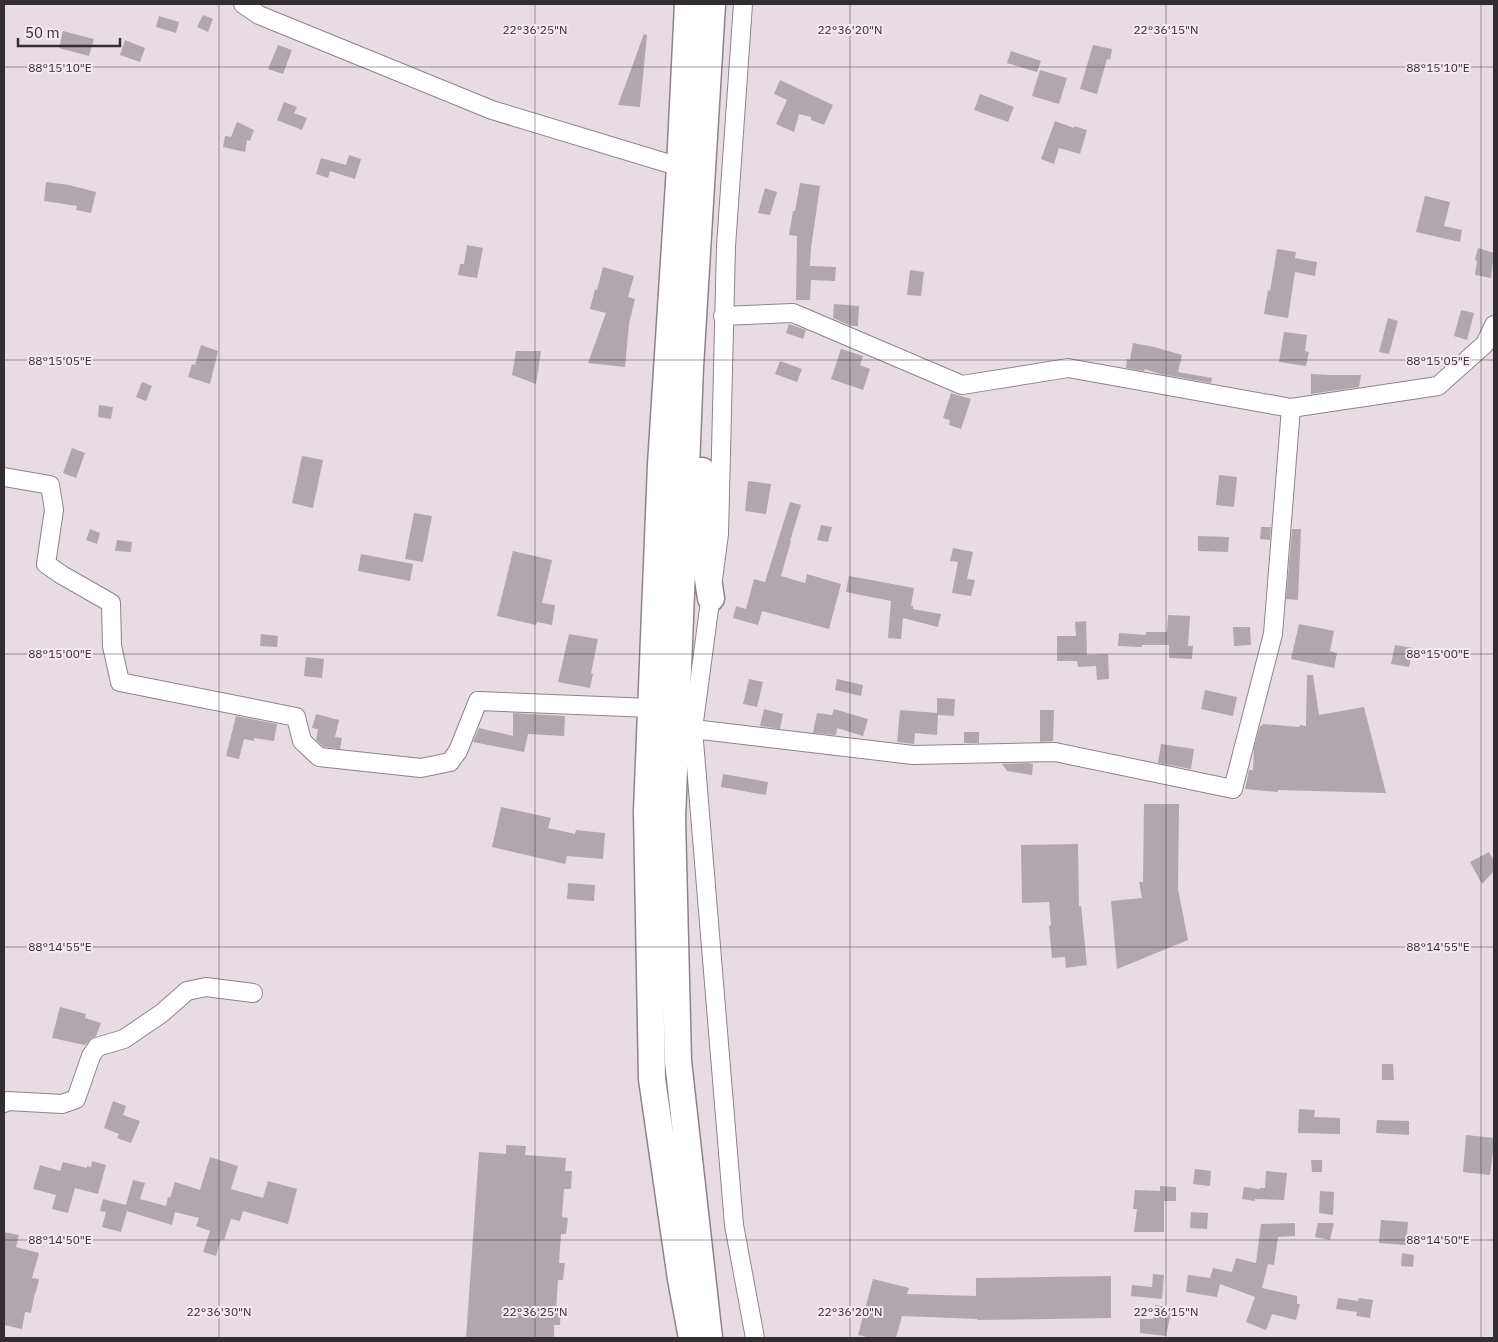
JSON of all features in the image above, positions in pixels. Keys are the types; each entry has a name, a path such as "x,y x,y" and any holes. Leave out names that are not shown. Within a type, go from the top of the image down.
{"highway":[{"path":"688,4 680,167 661,465 647,811 652,1079 681,1279 692,1338"},
{"path":"709,1338 678,1061 672,819 690,367 712,4"},
{"path":"690,367 702,438 703,548 710,598"}],"street":[{"path":"243,4 259,15 492,110 680,167"},
{"path":"743,4 726,246 719,534 693,729 734,1224 755,1338"},
{"path":"723,316 794,313 962,384 1068,368 1291,408 1438,386 1485,344 1494,326"},
{"path":"693,729 913,755 1055,752 1233,789 1274,634 1291,408"},
{"path":"4,477 50,485 54,510 46,564 110,603 112,646 120,682 296,718 302,741 319,757 421,768 450,762 458,751 478,701 652,708"},
{"path":"4,1103 8,1101 62,1104 76,1099 90,1056 97,1047 124,1039 162,1013 187,991 206,987 253,994"}],"building":[{"path":"203,15 213,19 208,32 197,27"},
{"path":"159,16 179,22 176,33 156,27"},
{"path":"63,31 94,39 89,56 59,48"},
{"path":"644,34 647,35 640,107 618,105"},
{"path":"125,40 145,48 140,62 120,55"},
{"path":"278,45 292,50 283,74 268,69"},
{"path":"1093,45 1112,49 1110,60 1107,59 1097,94 1080,89"},
{"path":"1011,51 1041,61 1037,72 1007,63"},
{"path":"1040,70 1067,78 1059,104 1032,96"},
{"path":"780,80 833,105 824,125 811,120 811,117 799,114 794,132 776,124 787,100 774,94"},
{"path":"980,94 1014,107 1008,122 974,110"},
{"path":"284,102 297,107 294,113 307,118 302,130 277,120"},
{"path":"1055,121 1074,128 1074,126 1087,130 1080,154 1059,148 1054,164 1041,159"},
{"path":"237,122 254,130 250,141 247,140 245,152 223,147 225,136 231,137"},
{"path":"349,155 361,159 355,179 330,171 328,178 316,174 321,158 346,165"},
{"path":"46,182 69,185 96,192 91,213 76,210 77,206 44,201"},
{"path":"800,183 820,186 810,266 836,267 835,281 811,280 810,300 796,300 797,236 789,235"},
{"path":"765,188 777,192 770,215 758,213"},
{"path":"1425,196 1450,202 1444,226 1462,230 1460,242 1416,232"},
{"path":"467,245 483,248 477,278 458,275 460,264 464,264"},
{"path":"1478,248 1494,253 1491,278 1475,275 1477,261 1475,260"},
{"path":"1277,249 1296,252 1295,258 1317,262 1315,276 1295,272 1288,318 1264,314"},
{"path":"603,267 634,276 628,297 635,299 629,324 625,367 588,363 606,313 590,309"},
{"path":"910,270 924,272 921,296 907,295"},
{"path":"834,304 859,306 858,326 851,326 833,318"},
{"path":"1461,310 1474,313 1467,340 1454,336"},
{"path":"1388,318 1398,321 1389,354 1379,352"},
{"path":"789,324 806,330 803,339 786,333"},
{"path":"1284,332 1307,335 1305,351 1309,352 1306,366 1279,362"},
{"path":"1133,343 1182,355 1178,372 1212,378 1211,383 1160,374 1145,369 1144,371 1126,368 1127,359 1130,360"},
{"path":"201,345 218,351 210,384 188,377 192,364 195,365"},
{"path":"841,349 863,356 860,365 870,369 863,390 831,379"},
{"path":"516,351 541,351 536,384 512,375"},
{"path":"780,361 802,369 797,382 775,374"},
{"path":"1311,374 1361,375 1359,387 1311,394"},
{"path":"142,382 152,386 146,401 136,397"},
{"path":"951,393 971,399 961,429 949,425 950,420 943,418"},
{"path":"99,405 113,407 111,419 98,417"},
{"path":"72,448 85,453 76,478 63,473"},
{"path":"302,456 323,460 313,508 292,503"},
{"path":"1219,475 1237,477 1234,507 1216,505"},
{"path":"748,481 771,484 766,514 745,511"},
{"path":"790,502 801,505 781,576 805,583 807,574 841,584 829,629 762,611 758,625 733,618 736,606 746,609 754,579 765,582"},
{"path":"414,513 432,516 423,562 405,559"},
{"path":"821,525 832,527 828,542 817,540"},
{"path":"1261,527 1271,527 1270,540 1260,539"},
{"path":"90,529 100,533 97,544 86,540"},
{"path":"1292,529 1301,529 1298,600 1286,599"},
{"path":"1198,536 1229,537 1228,552 1198,551"},
{"path":"117,540 132,542 131,552 115,551"},
{"path":"953,548 973,552 967,579 975,580 971,596 952,593 958,562 950,561"},
{"path":"513,551 552,560 542,603 555,605 552,625 537,622 536,625 497,616"},
{"path":"361,554 413,564 410,581 358,571"},
{"path":"849,576 914,588 911,606 913,606 913,609 941,614 938,627 903,618 901,639 888,638 891,601 846,592"},
{"path":"1168,615 1190,616 1188,646 1193,646 1192,659 1169,658 1169,645 1118,646 1119,633 1146,635 1146,632 1167,632"},
{"path":"1086,621 1087,655 1108,654 1109,679 1097,680 1096,666 1078,667 1077,661 1057,661 1057,636 1076,636 1075,622"},
{"path":"1299,624 1334,631 1330,651 1337,653 1334,668 1291,659"},
{"path":"1233,627 1250,627 1251,645 1234,646"},
{"path":"261,634 278,636 277,647 260,646"},
{"path":"569,634 598,639 590,688 558,682"},
{"path":"1395,645 1413,648 1409,667 1391,664"},
{"path":"306,657 324,659 322,678 304,676"},
{"path":"1307,675 1313,675 1319,715 1364,707 1386,793 1278,790 1278,792 1245,789 1249,770 1253,770 1254,748 1260,726 1263,724 1306,726"},
{"path":"749,679 763,682 757,707 743,704"},
{"path":"837,679 863,685 861,696 835,690"},
{"path":"1205,690 1237,697 1233,716 1201,709"},
{"path":"937,698 955,699 954,716 938,715 937,735 915,733 914,744 897,742 900,710 937,713"},
{"path":"764,709 783,714 780,729 760,726"},
{"path":"834,709 868,719 863,736 837,728 836,735 813,733 817,713 832,715"},
{"path":"1040,710 1054,710 1053,741 1040,742"},
{"path":"513,713 565,716 564,736 528,734 524,752 473,742 479,728 513,736"},
{"path":"316,714 339,720 335,737 342,738 340,749 324,747 316,740 318,729 312,728"},
{"path":"236,716 277,724 274,741 254,738 254,741 244,739 239,759 226,756"},
{"path":"964,732 979,732 979,743 964,743"},
{"path":"1161,744 1194,749 1191,769 1158,763"},
{"path":"1002,764 1033,764 1032,775 1007,771"},
{"path":"723,774 768,782 766,795 721,787"},
{"path":"1144,804 1179,804 1178,889 1188,940 1117,969 1111,901 1142,898 1139,882 1143,882"},
{"path":"501,807 551,818 548,828 575,834 576,830 605,833 603,859 567,856 565,864 492,847"},
{"path":"1078,844 1079,906 1081,906 1087,965 1066,968 1065,957 1052,958 1049,902 1022,903 1021,845"},
{"path":"1489,852 1494,861 1494,871 1482,884 1470,862"},
{"path":"568,883 595,885 594,901 567,899"},
{"path":"60,1007 86,1014 85,1018 101,1023 96,1036 85,1045 52,1038"},
{"path":"1382,1064 1393,1064 1394,1080 1382,1080"},
{"path":"113,1101 126,1106 123,1115 140,1121 131,1143 117,1138 119,1134 104,1128"},
{"path":"1299,1109 1315,1110 1314,1117 1340,1118 1340,1134 1298,1133"},
{"path":"1377,1120 1409,1121 1409,1135 1376,1133"},
{"path":"1466,1135 1494,1138 1490,1175 1463,1172"},
{"path":"506,1145 526,1146 525,1155 566,1158 565,1171 572,1171 571,1189 564,1189 562,1217 568,1218 566,1234 561,1234 559,1263 565,1263 563,1280 558,1280 556,1309 561,1309 560,1325 554,1325 554,1338 466,1338 479,1152 506,1154"},
{"path":"210,1157 238,1166 231,1189 263,1198 268,1181 297,1189 288,1224 243,1211 240,1221 231,1219 224,1240 221,1239 216,1256 203,1252 210,1231 196,1226 199,1218 175,1212 172,1225 127,1211 121,1232 102,1227 106,1212 100,1211 103,1199 126,1205 133,1180 145,1183 140,1199 166,1206 175,1182 200,1190"},
{"path":"1311,1160 1322,1160 1322,1172 1312,1172"},
{"path":"92,1161 106,1165 98,1194 75,1188 68,1213 52,1209 56,1195 33,1189 40,1165 60,1171 63,1162 87,1168 87,1166 91,1167"},
{"path":"1195,1169 1211,1171 1210,1186 1193,1184"},
{"path":"1266,1171 1287,1173 1284,1200 1255,1199 1255,1201 1242,1199 1244,1187 1265,1188"},
{"path":"1160,1186 1176,1187 1176,1201 1164,1201 1164,1232 1134,1232 1137,1209 1133,1209 1135,1190 1160,1191"},
{"path":"1320,1191 1334,1192 1333,1215 1319,1213"},
{"path":"1191,1212 1208,1213 1207,1229 1190,1228"},
{"path":"1381,1220 1408,1222 1406,1245 1379,1243"},
{"path":"1295,1223 1295,1236 1278,1237 1274,1265 1268,1264 1262,1288 1297,1296 1297,1304 1300,1304 1296,1320 1272,1314 1266,1330 1246,1322 1255,1297 1220,1284 1217,1297 1186,1292 1188,1275 1210,1278 1213,1268 1232,1272 1236,1258 1256,1263 1261,1224"},
{"path":"1318,1223 1334,1223 1330,1240 1315,1237"},
{"path":"4,1232 19,1235 16,1247 39,1253 32,1278 39,1279 31,1313 25,1312 22,1329 4,1325"},
{"path":"1402,1253 1414,1255 1413,1267 1401,1266"},
{"path":"1153,1274 1164,1275 1162,1299 1131,1296 1132,1285 1152,1287"},
{"path":"1111,1276 1111,1318 977,1320 902,1316 896,1338 871,1338 858,1335 873,1279 909,1288 907,1294 976,1296 976,1278"},
{"path":"1338,1298 1358,1301 1359,1298 1373,1300 1370,1318 1356,1316 1357,1312 1336,1309"},
{"path":"1155,1305 1172,1308 1166,1336 1140,1333 1140,1319 1153,1319"}]}
